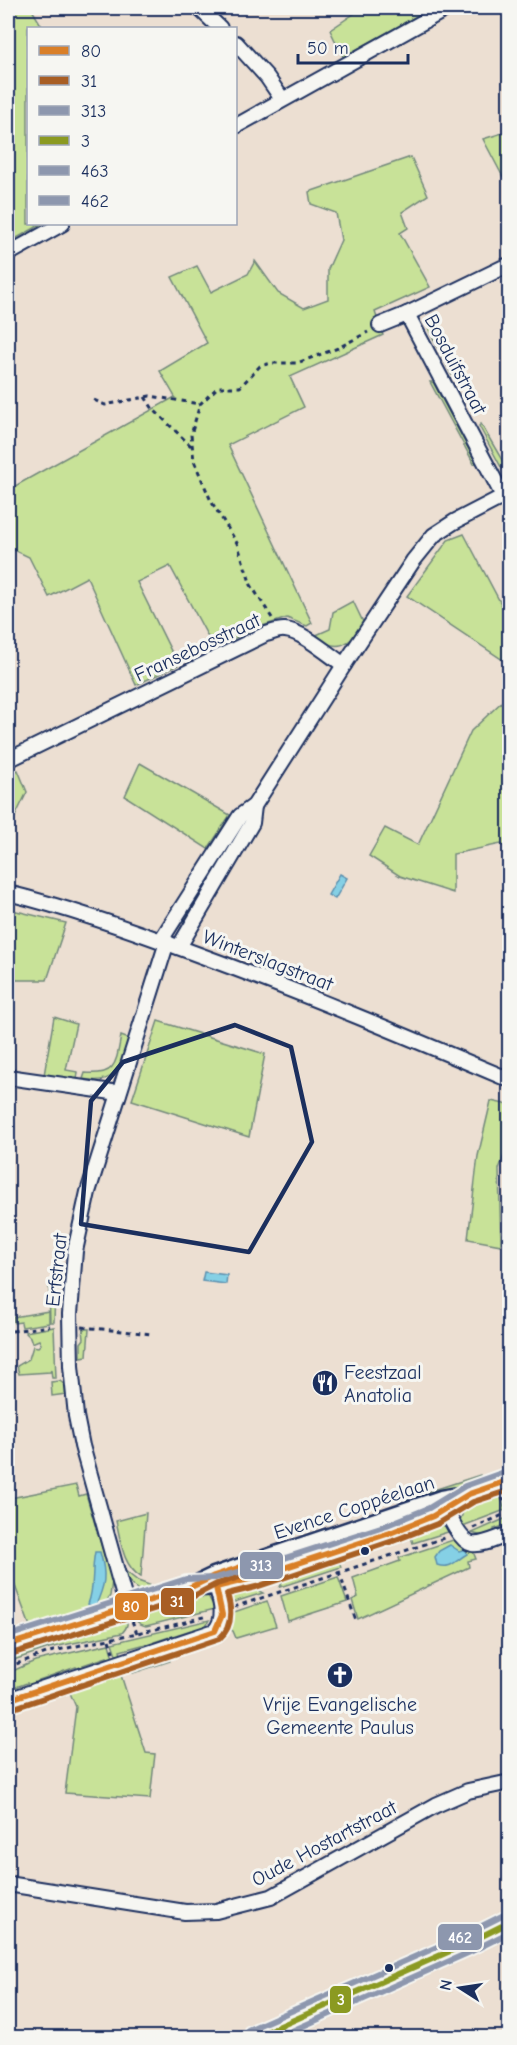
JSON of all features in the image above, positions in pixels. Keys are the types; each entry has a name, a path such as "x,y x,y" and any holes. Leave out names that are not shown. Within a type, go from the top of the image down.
{"street":[{"path":"199,8 219,27"},
{"path":"237,125 448,8"},
{"path":"237,44 267,77 282,99"},
{"path":"8,255 60,225"},
{"name":"Bosduifstraat","path":"380,325 506,266"},
{"name":"Bosduifstraat","path":"407,314 506,495"},
{"path":"344,665 413,561 434,535 506,495"},
{"name":"Fransebosstraat","path":"8,760 266,634 285,630 297,634 344,665"},
{"name":"Erfstraat","path":"127,1607 88,1476 76,1416 70,1336 75,1251 88,1191 169,943 252,823 254,806 344,665"},
{"name":"Winterslagstraat","path":"8,893 169,943 306,994 510,1080"},
{"path":"8,1077 119,1093"},
{"name":"Evence Coppéelaan","path":"8,1645 215,1581 510,1480"},
{"path":"443,1504 465,1541 472,1544 510,1534"},
{"path":"8,1700 215,1630 223,1611 215,1581"},
{"name":"Oude Hostartstraat","path":"8,1884 185,1912 216,1911 242,1906 271,1897 436,1805 468,1791 510,1782"},
{"path":"252,2037 510,1922"}],"path":[{"path":"277,625 251,585 237,543 211,501 194,461 190,435 200,404 218,387 240,387 260,366 272,363 297,363 338,348 380,325"},
{"path":"94,400 105,405 144,396 200,404"},
{"path":"144,396 153,409 192,448"},
{"path":"12,1331 50,1326"},
{"path":"82,1327 152,1334"},
{"path":"8,1666 49,1652 174,1625 223,1611 459,1533 510,1512"},
{"path":"339,1572 356,1621"}],"highlighted area":[{"path":"235,1025 291,1047 312,1142 249,1252 81,1224 91,1101 123,1062"}],"green space":[{"path":"8,8 31,8 42,27 27,27 27,225 40,225 8,243"},
{"path":"357,8 431,8 343,57 330,30 355,13"},
{"path":"509,131 509,173 503,177 483,139"},
{"path":"411,157 428,195 402,212 408,228 400,233 430,287 375,312 383,335 290,377 304,407 228,445 312,623 307,626 287,618 256,628 214,648 170,566 137,582 178,665 136,685 87,577 49,597 29,557 8,547 8,490 175,397 160,371 207,343 172,277 197,266 211,292 248,274 255,261 278,293 304,308 328,299 328,269 341,240 336,213 311,204 309,192"},
{"path":"430,323 454,374 452,375 429,330"},
{"path":"430,382 433,382 476,463 474,464"},
{"path":"481,424 509,474 501,467 479,426"},
{"path":"464,534 509,619 509,664 407,596 448,540"},
{"path":"353,601 364,624 354,638 342,645 336,645 314,636 330,629 333,612"},
{"path":"509,695 509,851 501,844 453,854 453,893 400,876 369,856 385,828 418,845 471,731"},
{"path":"140,763 230,815 208,849 125,796"},
{"path":"18,770 27,792 8,831 8,775"},
{"path":"241,823 244,824 191,915 182,922 184,908"},
{"path":"8,909 66,923 47,980 8,980"},
{"path":"54,1017 76,1024 66,1070 78,1072 77,1080 44,1075"},
{"path":"158,1021 265,1054 249,1137 132,1100"},
{"path":"121,1036 129,1039 116,1072 104,1080 83,1079 85,1073 103,1072 113,1065"},
{"path":"491,1101 509,1105 509,1142 499,1169 501,1245 468,1239 478,1156"},
{"path":"49,1288 55,1289 54,1322 50,1322"},
{"path":"49,1311 49,1323 22,1327 21,1322 14,1323 13,1317"},
{"path":"54,1327 56,1378 52,1378 51,1370 50,1372 19,1374 17,1366 29,1359 33,1346 38,1347 41,1344 39,1340 32,1343 25,1332"},
{"path":"83,1329 89,1329 87,1356 81,1357 81,1343 84,1339"},
{"path":"60,1381 66,1386 66,1394 52,1396 51,1382"},
{"path":"480,1475 481,1479 411,1502 406,1499"},
{"path":"76,1485 79,1496 86,1494 112,1581 110,1596 102,1607 31,1629 8,1567 8,1488 10,1498"},
{"path":"499,1491 505,1510 460,1527 459,1523 466,1505"},
{"path":"146,1513 141,1577 126,1559 116,1521"},
{"path":"509,1517 509,1524 494,1529 495,1534 484,1538 472,1533"},
{"path":"433,1522 450,1528 451,1531 413,1543 409,1531"},
{"path":"456,1539 472,1549 476,1559 468,1561 469,1567 358,1619 352,1600 358,1597 353,1578 400,1561 399,1558"},
{"path":"337,1554 341,1567 280,1587 288,1571"},
{"path":"122,1571 157,1590 145,1591 136,1588"},
{"path":"338,1577 347,1602 288,1621 281,1596"},
{"path":"250,1586 263,1593 228,1604 233,1591"},
{"path":"206,1592 215,1609 146,1626 136,1620 135,1613 184,1596"},
{"path":"267,1601 276,1626 236,1638 233,1631 224,1627 228,1614"},
{"path":"126,1615 127,1625 122,1633 49,1648 8,1662 8,1653"},
{"path":"209,1620 204,1629 193,1635 191,1630 154,1642 155,1648 148,1649 146,1644 120,1651 122,1658 118,1660 112,1643"},
{"path":"109,1644 114,1661 109,1662 107,1657 83,1665 85,1670 79,1673 76,1667 39,1680 41,1685 29,1689 27,1683 8,1690 8,1673 35,1661"},
{"path":"168,1653 170,1661 133,1673 130,1666"},
{"path":"119,1669 146,1753 155,1754 150,1799 65,1793 76,1707 70,1693 41,1702 39,1696"}],"water":[{"path":"340,874 347,878 335,899 328,895"},
{"path":"204,1272 227,1275 226,1284 202,1281"},
{"path":"450,1545 459,1551 466,1549 467,1554 453,1564 437,1565 435,1557 439,1551"},
{"path":"95,1552 100,1552 104,1574 103,1586 95,1607 88,1604"}],"transit line":[{"name":"313","path":"8,1636 186,1579 215,1578 251,1569 387,1525 429,1508 465,1486 507,1471"},
{"name":"80","path":"8,1700 215,1631 222,1615 216,1587 253,1578 390,1533 433,1516 469,1494 510,1480"},
{"name":"31","path":"11,1709 219,1639 229,1624 230,1606 227,1594 256,1587 393,1541 437,1524 473,1502 510,1490"},
{"name":"80","path":"8,1645 189,1588 214,1576 253,1563"},
{"name":"31","path":"11,1654 192,1597 217,1584 256,1572"},
{"name":"462","path":"248,2030 462,1936 506,1914"},
{"name":"3","path":"253,2038 466,1944 510,1922"},
{"name":"463","path":"276,2038 510,1932"}],"place":[{"name":"Feestzaal Anatolia","path":"325,1383"},
{"name":"Vrije Evangelische Gemeente Paulus","path":"340,1675"}]}
